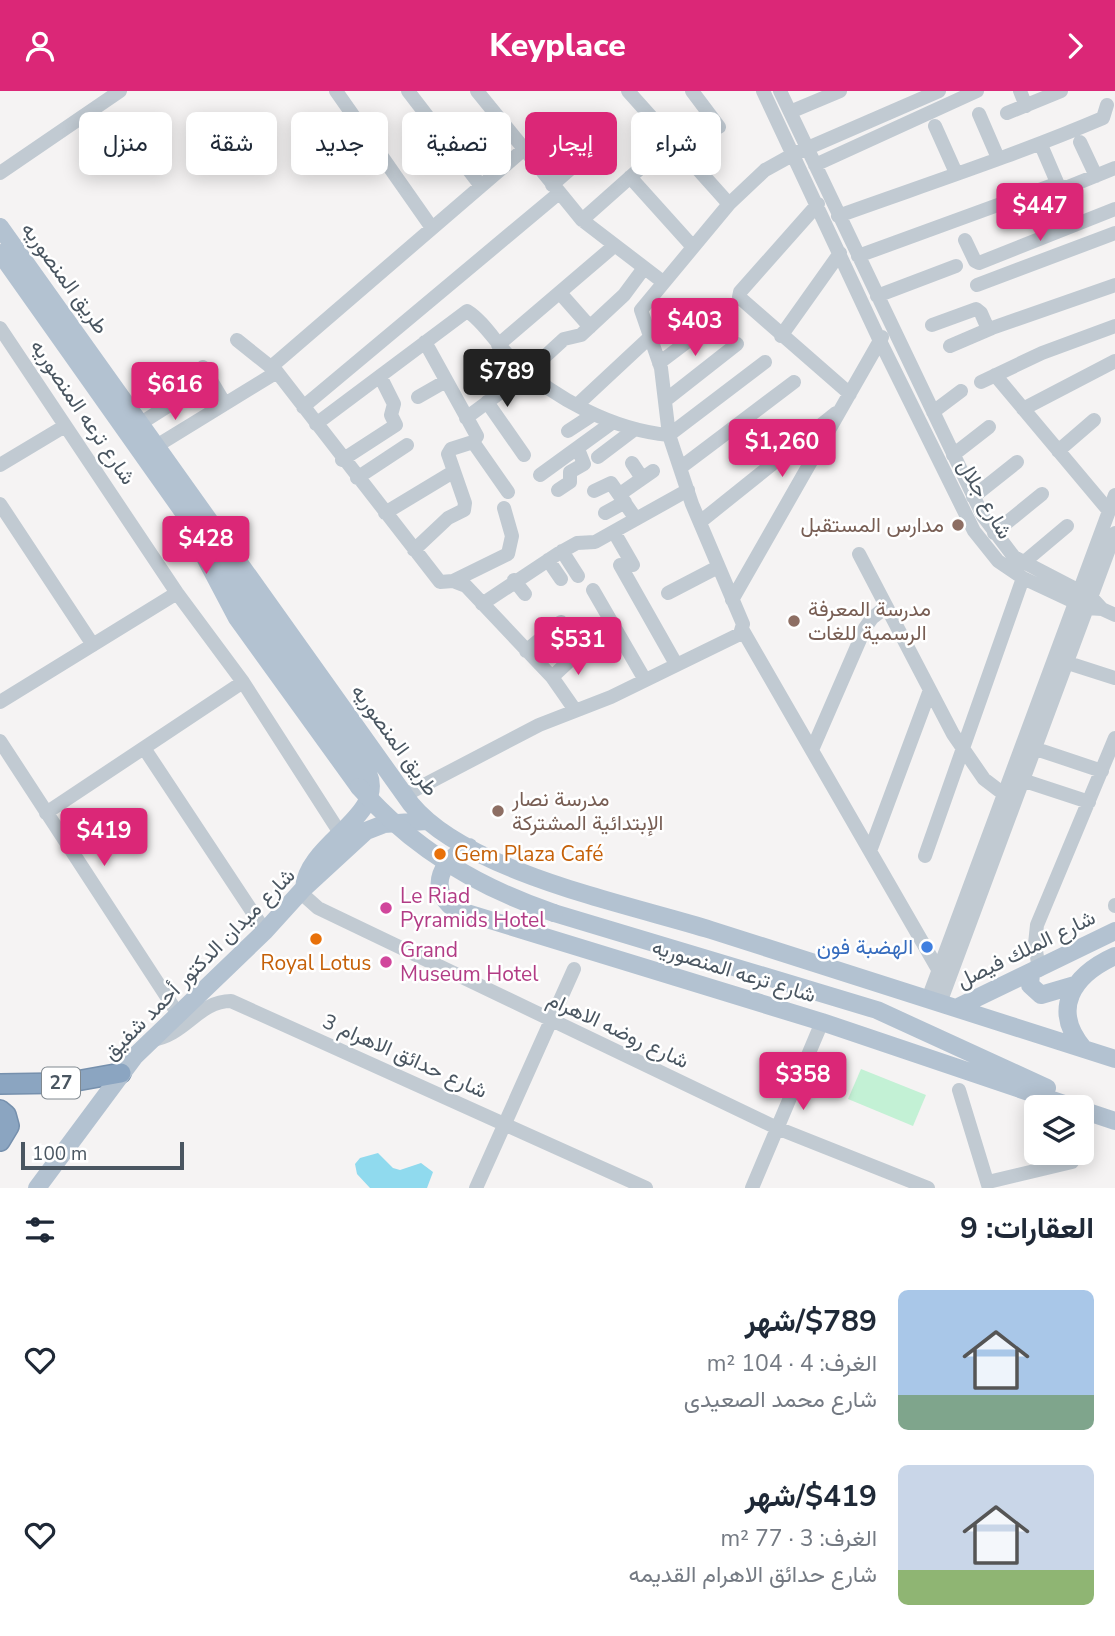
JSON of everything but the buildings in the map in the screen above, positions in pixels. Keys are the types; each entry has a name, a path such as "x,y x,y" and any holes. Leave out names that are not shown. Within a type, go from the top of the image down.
{"highway":[{"name":"27","path":"0,1084 65,1083 121,1073"},
{"path":"0,1110 9,1126 0,1142"}],"main road":[{"name":"طريق المنصوريه","path":"0,227 426,821 469,847 567,889 673,919 1115,1059"},
{"name":"طريق المنصوريه","path":"0,253 368,773 372,792 368,804 312,862 305,874 302,890"},
{"path":"187,517 212,576 237,618 359,787 392,823 439,859 489,887 532,905 877,1010 1061,1095"},
{"name":"شارع ميدان الدكتور أحمد شفيق","path":"37,1188 121,1073 151,1040 265,931 302,890 366,831 384,824 426,821"},
{"name":"شارع ترعه المنصوريه","path":"469,847 450,857 440,874 442,894 454,909 822,1022 1038,1095"},
{"name":"شارع الملك فيصل","path":"941,1003 1035,971 1115,931"},
{"path":"1084,1049 1072,1030 1069,1019 1070,996 1075,985 1091,968 1115,956"},
{"path":"1035,971 1030,985 1041,995 1075,985"},
{"name":"شارع ترعه المنصوريه","path":"1094,1114 1115,1121"}],"street":[{"path":"0,173 120,91"},
{"path":"336,91 432,228"},
{"path":"408,91 481,186"},
{"path":"477,91 582,220 663,282"},
{"path":"628,91 647,112"},
{"name":"شارع جلال","path":"763,91 880,341 975,531 998,561 1023,578 1092,604"},
{"name":"شارع جلال","path":"780,91 973,497 994,533 1024,563 1092,604"},
{"path":"790,112 839,91"},
{"path":"939,91 794,154 758,175 692,247 641,313 659,363 667,398 669,435 688,491 743,629 939,971"},
{"path":"816,165 977,91"},
{"path":"1020,91 1026,106"},
{"path":"1007,113 1061,91"},
{"path":"699,93 710,112"},
{"path":"1111,103 1115,118"},
{"path":"838,216 1041,145 1103,118 1111,103"},
{"path":"979,114 998,158"},
{"path":"935,126 956,173"},
{"path":"1080,142 1096,176"},
{"path":"1041,145 1055,186"},
{"path":"158,445 274,370 523,150"},
{"path":"858,256 1055,186 1068,187 1115,168"},
{"path":"303,407 569,175"},
{"path":"582,220 632,175"},
{"path":"703,175 729,204"},
{"path":"630,177 692,247"},
{"path":"818,204 740,292 741,301 850,394"},
{"path":"965,240 975,261 979,263 1115,209"},
{"path":"977,285 1115,233"},
{"path":"498,345 614,246"},
{"path":"781,336 840,253"},
{"path":"877,296 956,266"},
{"path":"466,418 528,372 564,339 578,337 590,327 624,295 644,268"},
{"path":"950,346 988,329 1115,285"},
{"path":"560,293 590,327"},
{"path":"932,325 976,309 981,313 988,329"},
{"path":"316,424 467,311 498,345 528,372 576,405 613,422 669,435 765,362"},
{"path":"576,405 651,339 691,311"},
{"path":"732,600 890,323"},
{"path":"659,363 708,326"},
{"path":"1109,511 1023,409 988,379 1042,353 1115,326"},
{"name":"شارع ترعه المنصوريه","path":"0,328 177,593 243,682 340,832"},
{"path":"237,339 274,370 440,582 453,581 508,554 512,536 504,508"},
{"path":"414,550 448,518 464,510 465,503 448,459 451,449 473,442 477,436 425,342"},
{"path":"667,398 737,344"},
{"path":"1023,409 1115,361"},
{"path":"203,367 225,404"},
{"path":"342,460 396,425 390,415 395,407 380,376"},
{"path":"418,397 446,381"},
{"path":"680,468 793,382"},
{"path":"933,412 961,391"},
{"path":"141,423 190,392"},
{"path":"487,402 524,455"},
{"path":"700,522 841,409"},
{"path":"568,431 594,414"},
{"path":"1058,450 1094,420"},
{"path":"540,475 613,422"},
{"path":"0,465 65,426"},
{"path":"953,455 989,427"},
{"path":"598,457 635,429"},
{"path":"473,442 508,492"},
{"path":"358,478 407,446"},
{"path":"558,490 570,482 570,472 585,462 578,449"},
{"path":"973,497 1017,462"},
{"path":"605,513 648,475 632,463"},
{"path":"385,513 453,472"},
{"path":"594,491 611,483 636,519"},
{"path":"482,604 514,580 562,551 581,542 595,543 688,491"},
{"path":"994,533 1042,494"},
{"path":"941,1003 939,971 1005,795 1092,604 1109,511 1115,495"},
{"path":"0,503 93,645"},
{"path":"1024,563 1067,526"},
{"path":"614,532 626,565 676,664"},
{"path":"941,1003 1068,663 1111,557 1115,533"},
{"path":"562,551 578,576"},
{"path":"859,554 963,748 984,779 1005,795"},
{"path":"548,559 561,579"},
{"path":"668,593 718,567"},
{"path":"925,856 1023,578"},
{"path":"514,580 525,594"},
{"path":"453,581 466,586 552,677 575,711"},
{"path":"593,590 645,680"},
{"path":"0,702 177,593"},
{"path":"813,750 865,628 872,618 886,607"},
{"path":"526,650 561,622"},
{"path":"405,795 468,760 736,637 743,629"},
{"path":"552,677 580,651"},
{"path":"1068,663 1115,678"},
{"path":"46,813 243,682"},
{"path":"870,851 930,690"},
{"path":"1035,971 1037,925 1115,738"},
{"path":"0,741 178,1014"},
{"path":"144,748 265,931"},
{"path":"1037,749 1102,771"},
{"path":"1025,781 1089,802"},
{"name":"شارع روضه الاهرام","path":"302,890 318,908 551,1022 777,1128 928,1188"},
{"path":"476,1188 574,969"},
{"name":"شارع حدائق الاهرام 3","path":"151,1040 174,1035 207,1006 231,1001 646,1188"},
{"path":"751,1188 822,1022"},
{"path":"959,1090 989,1185 1061,1165"}],"green space":[{"path":"861,1069 926,1095 913,1126 848,1099"}],"water":[{"path":"378,1153 393,1168 400,1170 421,1163 433,1172 427,1188 370,1188 357,1174 355,1164 360,1158"}],"place":[{"name":"مدارس المستقبل","path":"958,525"},
{"name":"مدرسة المعرفة الرسمية للغات","path":"794,621"},
{"name":"مدرسة نصار الإبتدائية المشتركة","path":"498,811"},
{"name":"Gem Plaza Café","path":"440,854"},
{"name":"Le Riad Pyramids Hotel","path":"386,908"},
{"name":"Royal Lotus","path":"316,939"},
{"name":"الهضبة فون","path":"927,947"},
{"name":"Grand Museum Hotel","path":"386,962"}]}
